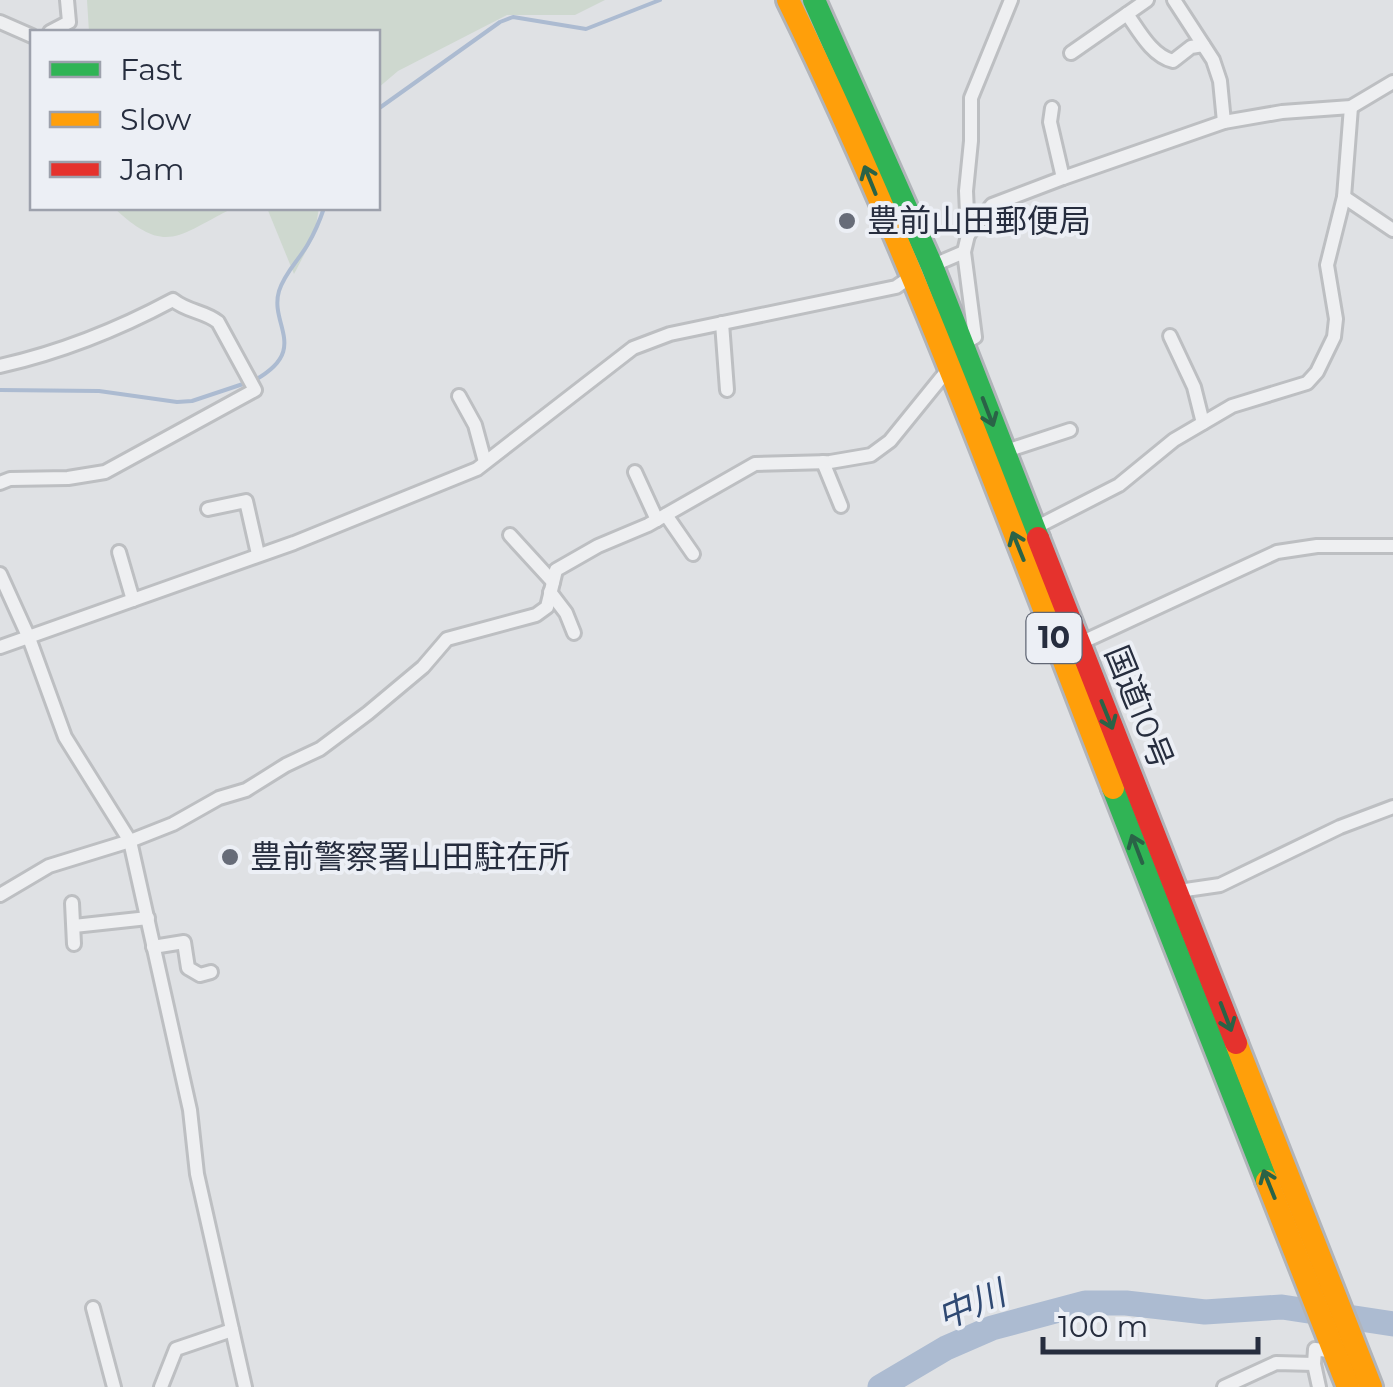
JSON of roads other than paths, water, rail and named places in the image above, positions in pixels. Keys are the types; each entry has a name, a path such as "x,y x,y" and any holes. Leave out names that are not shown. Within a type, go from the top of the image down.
{"highway":[{"name":"国道10号","path":"799,2 932,266 1033,529 1069,648"},
{"name":"国道10号","path":"799,2 910,277 1069,648 1314,1271 1334,1351 1348,1387"},
{"name":"国道10号","path":"1334,1351 1371,1387"}],"street":[{"path":"54,30 70,22 67,0"},
{"path":"0,894 49,866 173,824 320,749 423,667 447,639 536,615 547,606 556,570 661,518 755,464 871,456 890,442 949,370 961,345 975,337 964,252 968,235 971,98 1011,0"},
{"path":"1070,53 1147,0"},
{"path":"1174,0 1213,60 1220,81 1224,122"},
{"path":"1127,14 1154,51 1166,60 1203,45"},
{"path":"0,22 30,35"},
{"path":"968,235 992,205 1063,178 1224,122 1282,112 1351,107 1393,82"},
{"path":"1033,529 1120,485 1174,440 1232,406 1308,383 1317,372 1334,336 1336,319 1327,265 1344,197 1351,107"},
{"path":"1052,108 1050,122 1063,178"},
{"path":"1344,197 1393,230"},
{"path":"0,647 258,554 477,469 632,348 670,334 896,287 964,252"},
{"path":"0,366 44,356 115,331 173,300 187,311 208,314 218,322 255,390 105,472 0,482"},
{"path":"722,323 727,390"},
{"path":"1170,336 1194,387 1203,423"},
{"path":"459,396 475,425 485,462"},
{"path":"1003,452 1070,430"},
{"path":"823,462 841,506"},
{"path":"635,472 661,518 693,554"},
{"path":"208,509 246,502 258,554"},
{"path":"510,535 552,587 574,634"},
{"path":"1069,648 1278,552 1317,546 1393,546"},
{"path":"119,552 133,600"},
{"path":"0,574 29,638 66,738 130,841 190,1110 197,1174 245,1387"},
{"path":"1166,894 1220,886 1340,827 1393,807"},
{"path":"72,902 74,944"},
{"path":"74,926 148,918"},
{"path":"153,947 184,942 188,968 200,975 211,972"},
{"path":"93,1308 114,1387"},
{"path":"162,1387 176,1349 232,1330"},
{"path":"1224,1387 1276,1363 1334,1351"},
{"path":"1319,1387 1334,1351"}],"waterway":[{"path":"380,108 500,22 513,17 586,29 660,0"},
{"path":"255,380 281,358 284,337 277,303 279,291 311,239 323,210"},
{"path":"0,390 99,391 177,402 192,401 246,383"},
{"name":"中川","path":"880,1387 946,1348 992,1328 1085,1303 1126,1303 1205,1312 1282,1307 1393,1324"}],"place":[{"name":"豊前山田郵便局","path":"847,221"},
{"name":"豊前警察署山田駐在所","path":"230,857"}]}
